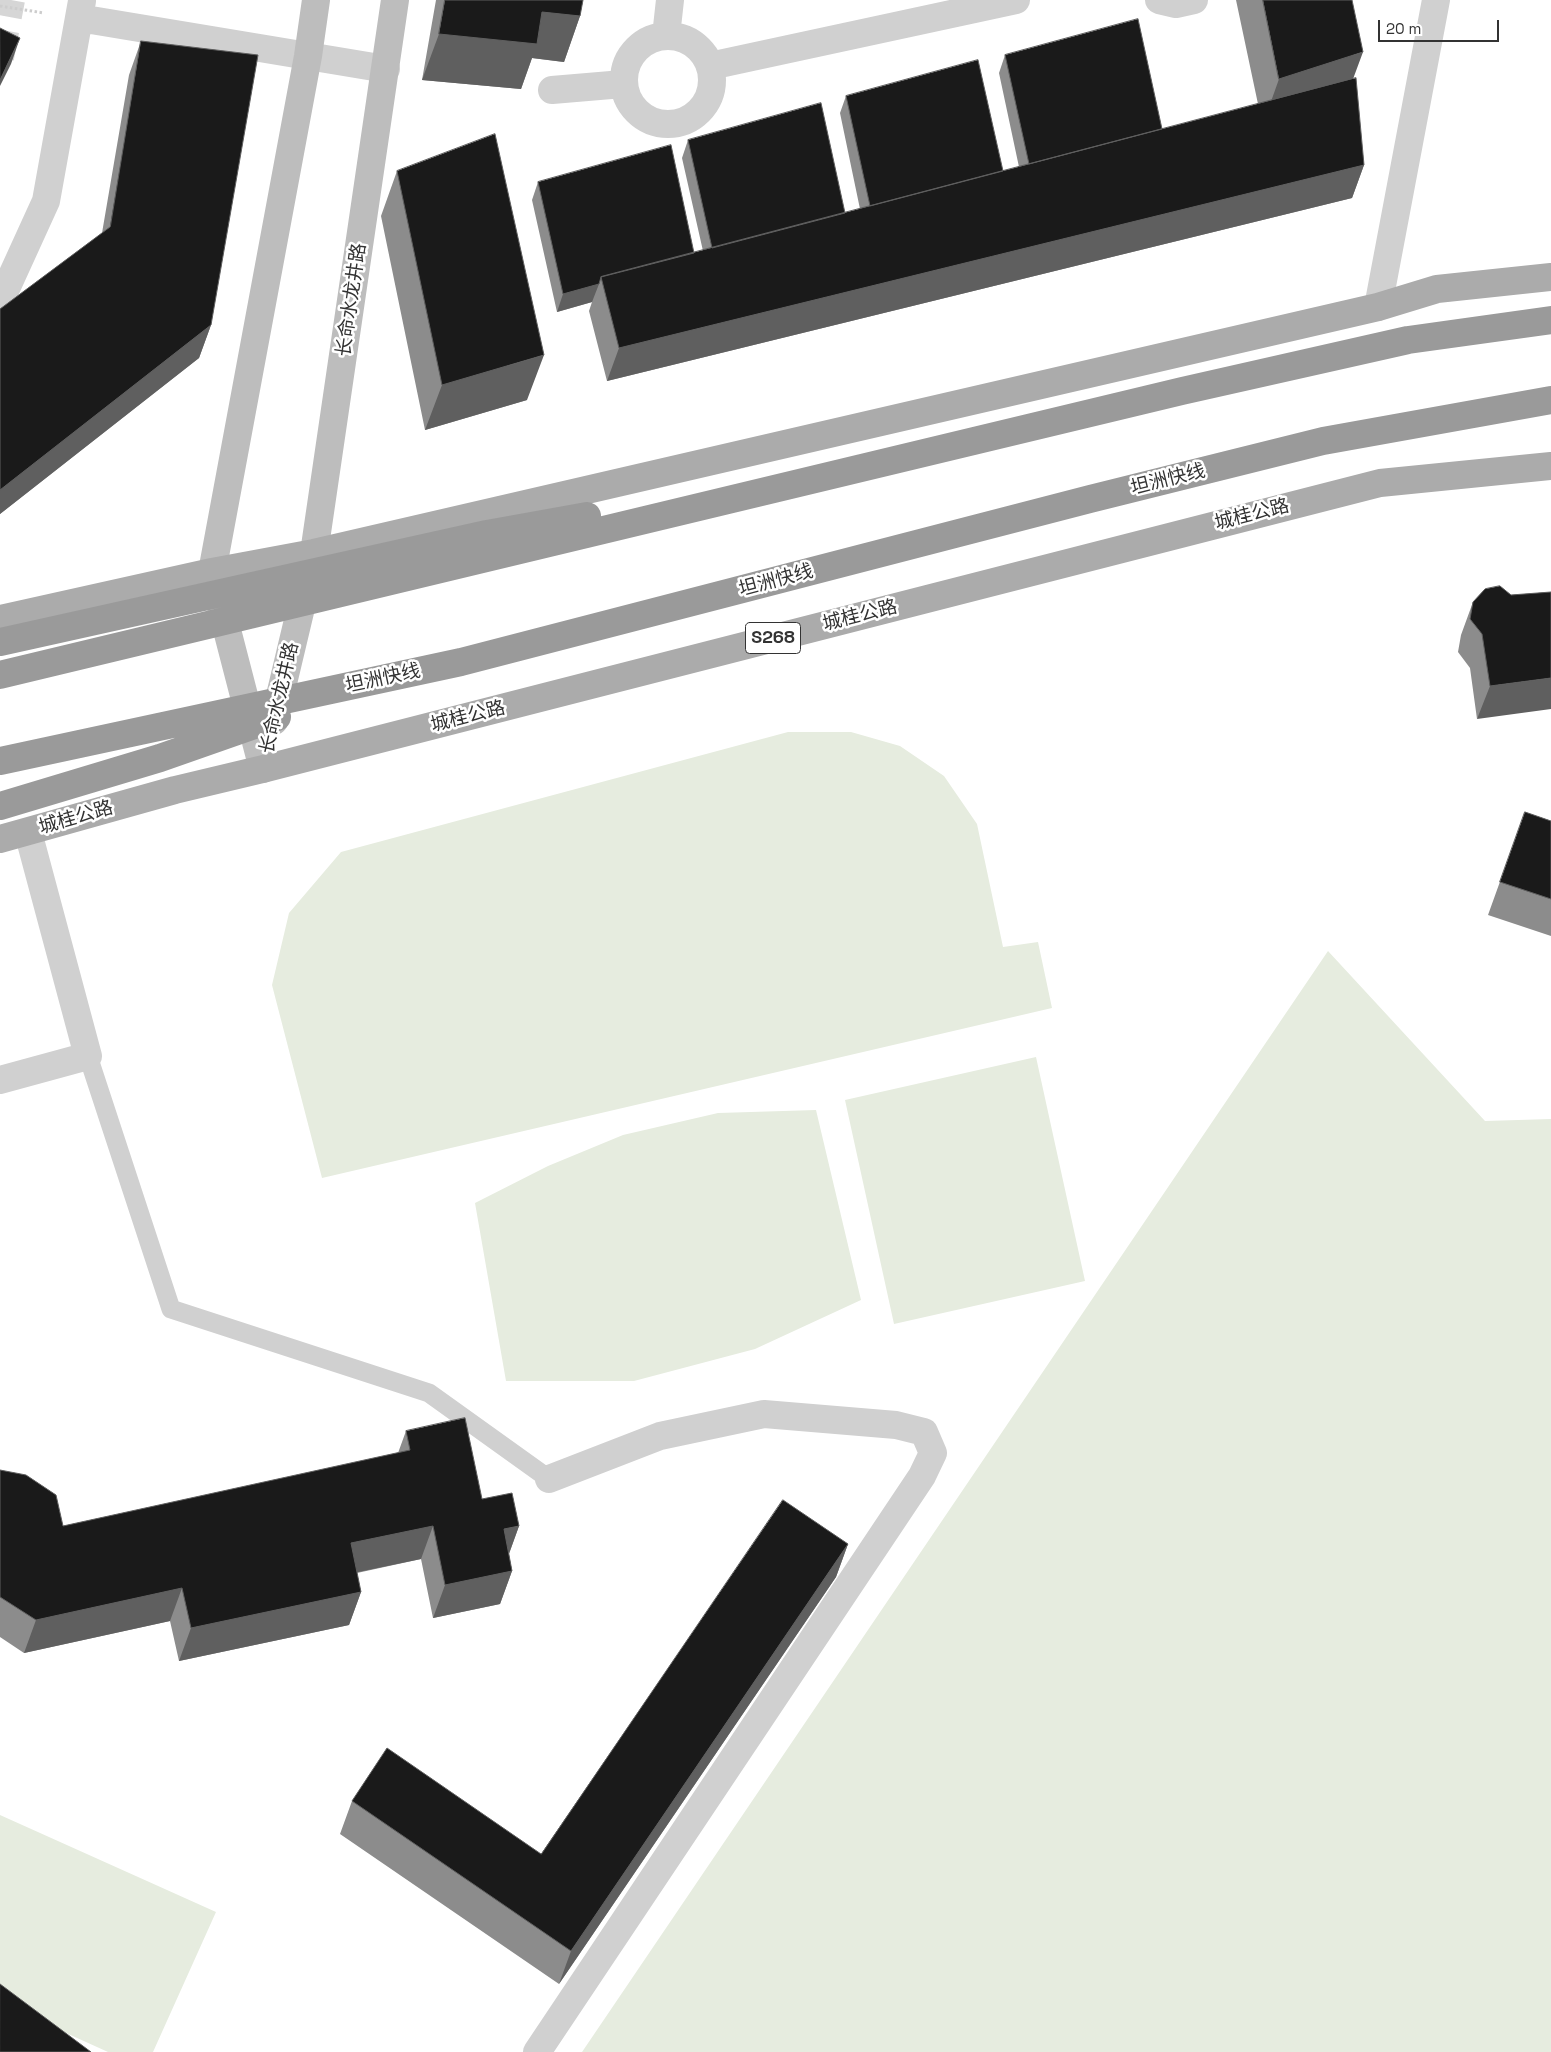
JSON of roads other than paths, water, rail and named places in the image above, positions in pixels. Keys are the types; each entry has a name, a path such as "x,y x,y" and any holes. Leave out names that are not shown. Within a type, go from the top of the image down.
{"highway":[{"path":"0,675 1172,393 1408,340 1551,320"},
{"name":"坦洲快线","path":"0,761 461,662 1090,499 1323,441 1551,400"},
{"path":"0,642 488,534 901,458"},
{"path":"0,806 160,758 385,679"}],"main road":[{"path":"0,619 212,572 314,553 1378,307 1438,289 1551,277"},
{"name":"城桂公路","path":"0,839 175,790 1380,483 1551,466"}],"street":[{"name":"长命水龙井路","path":"263,769 212,572 308,56 316,0"},
{"name":"长命水龙井路","path":"263,769 314,553 395,0"},
{"path":"666,36 670,0"},
{"path":"710,66 1016,0"},
{"path":"1159,0 1176,4 1194,0"},
{"path":"1378,307 1436,0"},
{"path":"0,296 6,291 46,202 80,9 308,56 386,69"},
{"path":"666,36 680,37 693,43 703,53 710,66 712,81 709,95 702,108 690,118 676,124 662,124 648,120 635,111 627,99 623,84 624,70 640,45 652,38 666,36"},
{"path":"552,90 623,84"},
{"path":"0,1080 88,1056 28,832"},
{"path":"537,2052 922,1476 933,1453 924,1432 896,1425 764,1414 660,1436 549,1479"}],"lane":[{"path":"88,1056 171,1309 429,1393 549,1479"}],"tunnel":[{"path":"0,58 11,0"}]}
